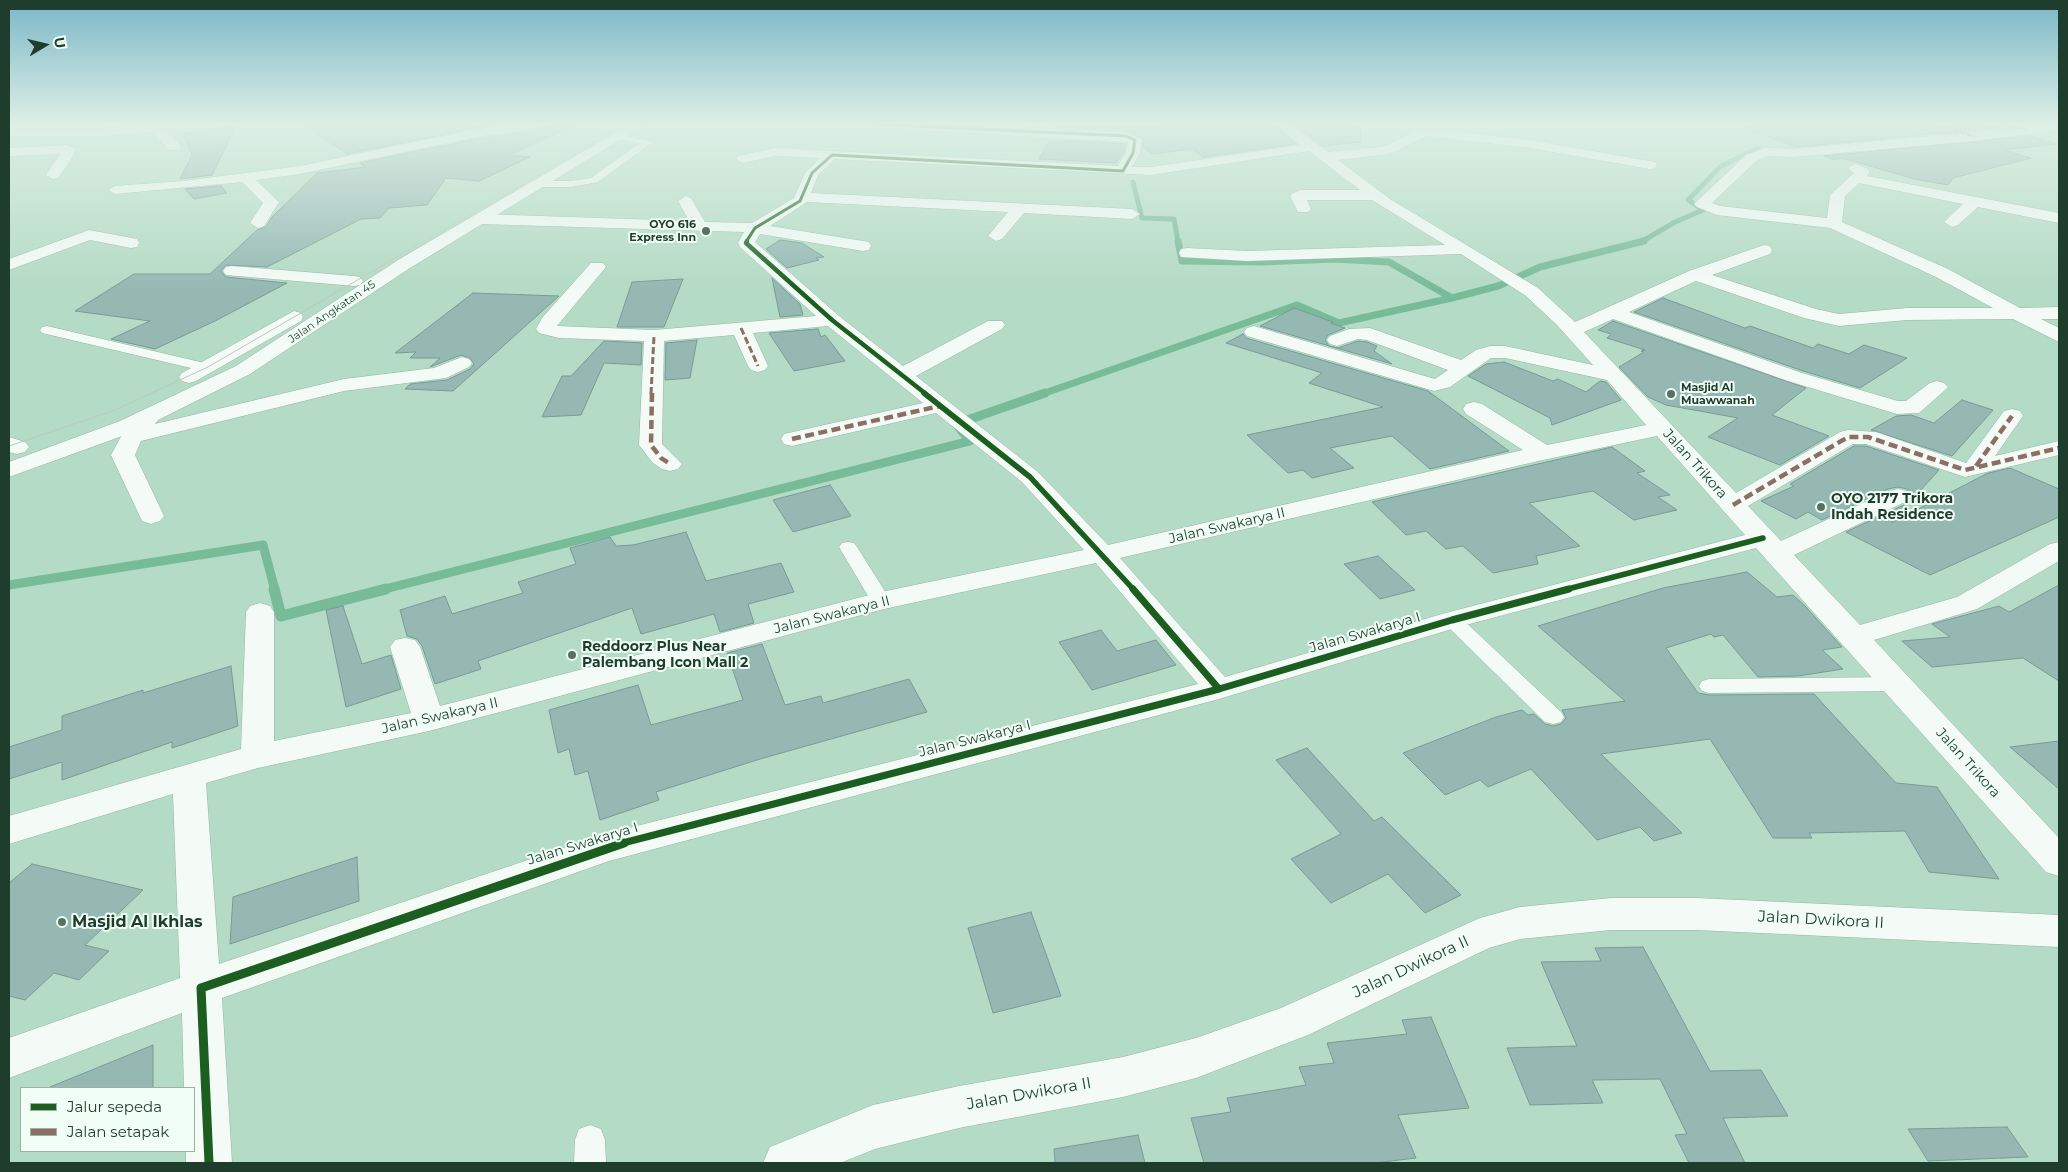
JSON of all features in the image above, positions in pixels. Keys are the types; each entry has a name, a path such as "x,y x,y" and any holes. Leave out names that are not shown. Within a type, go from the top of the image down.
{"street":[{"path":"115,190 238,179"},
{"path":"247,179 271,202 258,223"},
{"name":"Jalan Angkatan 45","path":"9,470 101,436 208,368 354,281 535,179"},
{"name":"Jalan Angkatan 45","path":"146,407 214,386 250,365 404,264 547,179"},
{"path":"802,198 810,179"},
{"name":"Jalan Trikora","path":"1353,179 1375,195 1532,292 1572,330 2059,862"},
{"path":"1729,179 1702,204 1717,210 1834,224 1942,273 2059,336"},
{"path":"1834,224 1838,195 1854,179"},
{"path":"1858,179 2059,218"},
{"path":"1303,209 1298,196 1301,195 1375,195"},
{"path":"1132,214 1014,203 802,198 755,228 746,243 832,320 1030,476 1102,554 1219,689"},
{"path":"686,201 700,227"},
{"path":"1952,222 1974,202"},
{"path":"996,236 1014,203"},
{"path":"480,219 755,228 863,246"},
{"path":"9,265 89,235 131,243"},
{"path":"1187,253 1247,256 1464,249"},
{"path":"1572,330 1695,275 1764,250"},
{"path":"597,267 549,322 546,329 559,332 654,336 832,320"},
{"path":"232,271 354,281"},
{"path":"1695,275 1811,314 1838,320 1907,314 2059,313"},
{"path":"1612,312 1795,377 1897,407 1911,408 1937,387"},
{"path":"902,375 995,325"},
{"path":"741,328 758,366"},
{"path":"1254,332 1434,385 1443,383 1483,354 1490,352 1505,352 1616,376"},
{"path":"1337,340 1356,333 1370,334 1463,368"},
{"path":"654,336 650,428 652,445 661,458 670,464"},
{"path":"132,436 344,385 439,374 462,363"},
{"path":"146,407 123,455 151,516"},
{"path":"1474,410 1544,453"},
{"path":"792,439 954,416"},
{"path":"1976,466 2012,416"},
{"path":"22,444 94,420"},
{"name":"Jalan Swakarya II","path":"9,830 257,756 429,720 881,601 1102,554 1544,453 1663,428"},
{"path":"1733,506 1848,437 1868,437 1965,470 2059,448"},
{"name":"Jalan Swakarya I","path":"9,1058 201,988 605,848 1219,689 1452,620 1770,545 1898,496"},
{"path":"1853,637 1966,603 2059,550"},
{"path":"257,756 260,612"},
{"path":"405,647 429,720"},
{"path":"189,776 209,1163"},
{"name":"Jalan Dwikora II","path":"786,1163 873,1127 959,1107 1124,1077 1196,1058 1294,1022 1480,934 1520,923 1611,914 1697,914 2059,931"}],"lane":[{"path":"539,184 571,184 596,179"},
{"path":"47,330 208,368"},
{"path":"848,547 881,601"},
{"path":"1452,620 1553,717"},
{"path":"1709,686 1896,684"}],"building":[{"path":"311,179 446,179 427,205 389,208 380,218 361,219 267,267 226,265 221,271 226,277 287,283 215,321 155,349 111,339 150,321 75,311 134,274 210,274 257,230 266,227 272,217"},
{"path":"454,179 484,179 479,181"},
{"path":"1913,179 1953,179 1948,185"},
{"path":"221,186 227,193 194,199 185,189"},
{"path":"780,240 802,243 824,257 787,268 766,249"},
{"path":"772,278 800,304 803,315 780,317"},
{"path":"683,279 664,327 617,327 632,282"},
{"path":"473,293 559,296 453,391 405,389 410,384 447,380 470,369 474,364 470,358 461,355 430,367 440,358 410,358 416,352 395,353"},
{"path":"1663,298 1745,328 1750,326 1813,348 1818,344 1849,354 1864,345 1907,358 1860,388 1803,371 1634,312"},
{"path":"1294,308 1345,328 1328,335 1325,340 1329,346 1260,326"},
{"path":"1613,321 1806,388 1772,415 1829,436 1780,465 1708,437 1738,418 1666,405 1648,397 1619,367 1645,350 1607,338 1611,334 1598,330"},
{"path":"818,329 821,337 825,335 845,361 794,371 769,333"},
{"path":"1243,334 1246,338 1428,391 1509,451 1430,469 1392,436 1330,448 1354,468 1312,478 1303,470 1288,473 1247,435 1383,407 1309,383 1322,373 1226,343"},
{"path":"697,340 690,378 665,380 666,343"},
{"path":"604,341 642,343 641,365 604,363 581,415 542,417 562,376 571,376"},
{"path":"1358,341 1367,342 1377,346 1374,351 1392,364 1331,346 1338,348"},
{"path":"1504,362 1553,381 1558,379 1586,392 1600,381 1606,382 1621,400 1552,425 1550,418 1468,376 1486,364"},
{"path":"1962,400 1993,410 1952,456 1871,430 1896,416 1911,415 1934,423"},
{"path":"1854,446 1866,446 1939,470 1891,523 1988,473 2010,468 2059,489 2059,517 1930,575 1846,532 1908,503 1912,495 1907,489 1898,487 1888,489 1822,520 1808,512 1796,519 1761,501 1794,486 1790,484"},
{"path":"1612,447 1645,471 1637,473 1670,495 1658,497 1677,510 1634,520 1593,491 1529,503 1580,546 1536,556 1538,564 1493,573 1463,546 1446,549 1426,531 1406,535 1372,502"},
{"path":"830,485 851,516 793,532 773,500"},
{"path":"686,532 706,581 781,563 794,592 748,604 754,623 720,632 714,614 641,634 632,608 478,661 481,669 435,684 422,646 417,639 407,636 400,610 445,596 452,614 523,593 518,582 576,564 570,548 610,537 616,546 633,545"},
{"path":"1378,556 1415,590 1380,599 1344,564"},
{"path":"1747,572 1777,597 1793,595 1805,606 1842,647 1822,650 1843,669 1798,676 1758,677 1723,635 1714,637 1711,634 1666,648 1698,693 1709,695 1814,694 1896,783 1937,787 1999,879 1929,872 1905,831 1809,833 1812,838 1773,838 1710,739 1601,754 1682,833 1654,841 1640,827 1597,840 1531,769 1488,787 1480,780 1445,795 1403,753 1496,717 1522,710 1528,715 1534,714 1545,724 1553,726 1561,724 1566,718 1562,710 1625,701 1538,626 1663,588"},
{"path":"2059,585 2059,681 2023,658 1932,667 1902,641 1950,637 1932,624 1999,606 2009,612"},
{"path":"343,606 362,664 391,655 401,689 346,707 326,610"},
{"path":"1101,630 1117,651 1156,640 1176,665 1092,690 1059,642"},
{"path":"762,644 785,705 821,696 823,703 909,679 927,712 760,759 656,792 659,800 600,820 588,771 575,775 569,749 558,753 549,710 638,685 651,725 743,700 727,653"},
{"path":"231,666 238,726 172,748 172,742 62,780 62,762 9,779 9,747 62,730 62,716 143,690 143,693"},
{"path":"2059,741 2059,789 2010,747"},
{"path":"1307,748 1374,821 1382,817 1461,895 1425,913 1388,874 1331,903 1291,859 1341,834 1276,760"},
{"path":"357,857 359,901 230,944 233,897"},
{"path":"32,864 143,890 85,945 109,951 79,980 54,973 25,1000 9,996 9,883"},
{"path":"1031,912 1061,996 993,1013 968,928"},
{"path":"1643,947 1710,1071 1761,1070 1788,1116 1723,1118 1745,1163 1689,1163 1675,1135 1687,1134 1660,1079 1592,1080 1603,1103 1530,1105 1507,1048 1577,1046 1541,962 1601,961 1595,948"},
{"path":"1431,1017 1469,1108 1398,1115 1416,1158 1375,1163 1204,1163 1191,1118 1231,1112 1227,1098 1306,1085 1299,1067 1334,1063 1327,1043 1407,1034 1402,1020"},
{"path":"153,1045 153,1087 50,1087"},
{"path":"2007,1127 2028,1157 1928,1161 1908,1129"},
{"path":"1138,1135 1145,1163 1055,1163 1054,1149"}],"waterway":[{"path":"1642,242 1675,222 1703,210 1688,200 1709,179"},
{"path":"1133,182 1142,218 1174,219 1178,242"},
{"path":"1178,241 1182,261 1261,262 1335,259 1389,262 1452,298"},
{"path":"1452,298 1498,286 1540,267 1642,242"},
{"path":"1042,394 1297,305 1339,323 1452,298"},
{"path":"381,590 970,441 956,424 1045,393"},
{"path":"9,585 263,545 275,590"},
{"path":"274,589 281,616 386,589"}],"tram line":[{"path":"9,446 115,410 208,367 532,179"}],"marked path":[{"path":"741,328 758,366"},
{"path":"654,336 651,445 661,458 670,464"},
{"path":"792,439 940,406"},
{"path":"1976,466 2012,416"},
{"path":"1733,505 1848,437 1868,437 1965,470 2059,448"}],"cycle path":[{"path":"810,179 800,201 755,228 746,243 832,320 1030,477 1102,554 1219,689"},
{"path":"209,1163 201,988 605,848 1219,689 1452,620 1763,538"}],"place":[{"name":"OYO 616 Express Inn","path":"706,231"},
{"name":"Masjid Al Muawwanah","path":"1671,394"},
{"name":"OYO 2177 Trikora Indah Residence","path":"1821,507"},
{"name":"Reddoorz Plus Near Palembang Icon Mall 2","path":"572,655"},
{"name":"Masjid Al Ikhlas","path":"62,922"}]}
